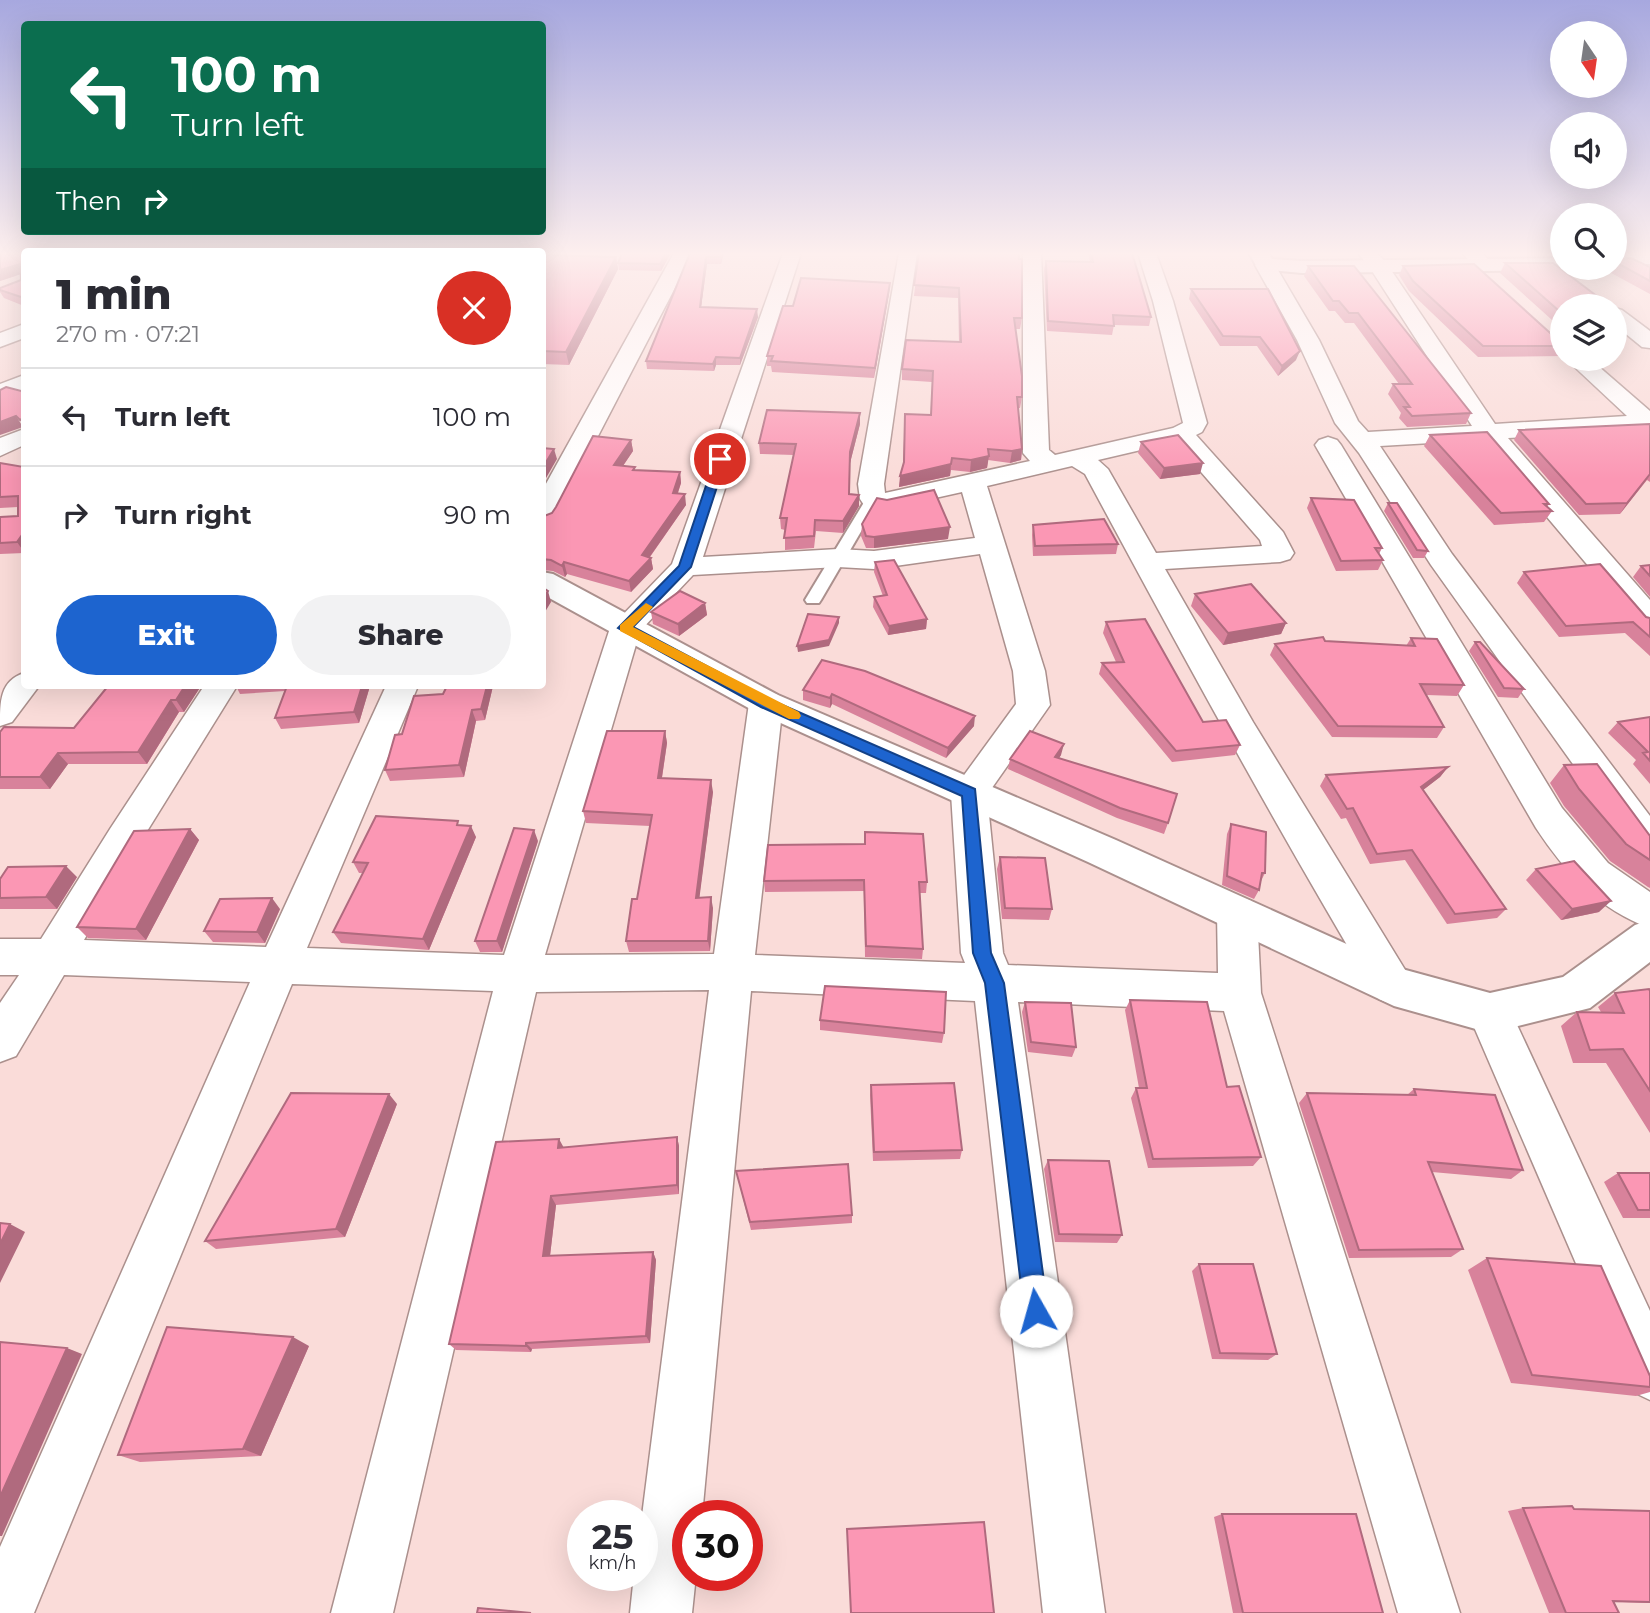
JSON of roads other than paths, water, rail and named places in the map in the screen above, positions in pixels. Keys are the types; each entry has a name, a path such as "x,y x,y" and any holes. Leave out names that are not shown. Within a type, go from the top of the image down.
{"street":[{"path":"546,510 644,328"},
{"path":"362,1613 519,974 625,628 685,567 766,328"},
{"path":"896,328 871,484 873,499 886,501 973,483 1181,433 1194,427 1170,328"},
{"path":"1033,328 1035,453 1095,469 1296,828 1394,986"},
{"path":"1301,328 1347,423 1362,440 1441,559 1650,844"},
{"path":"1418,328 1487,430 1650,619"},
{"path":"1633,328 1650,342"},
{"path":"0,341 21,331"},
{"path":"1590,371 1649,423"},
{"path":"0,393 21,383"},
{"path":"1362,440 1487,430 1649,423"},
{"path":"1147,562 1280,553 1273,538 1181,433"},
{"path":"0,448 21,438"},
{"path":"1328,444 1520,773 1550,818 1584,864 1609,887 1650,911"},
{"path":"973,483 1029,671 1033,705 969,793 982,953 994,983 1074,1613"},
{"path":"685,567 838,558 874,560 990,544"},
{"path":"546,583 766,703 1394,986 1490,1013 1574,993 1650,937"},
{"path":"0,714 21,688"},
{"path":"0,1042 123,839 219,689"},
{"path":"2,1613 279,964 401,689"},
{"path":"661,1613 732,972 766,703"},
{"path":"1237,914 1240,993 1429,1613"},
{"path":"0,957 279,964 519,974 732,972 1240,993"},
{"path":"1490,1013 1650,1372"}],"lane":[{"path":"813,600 873,499"}]}
